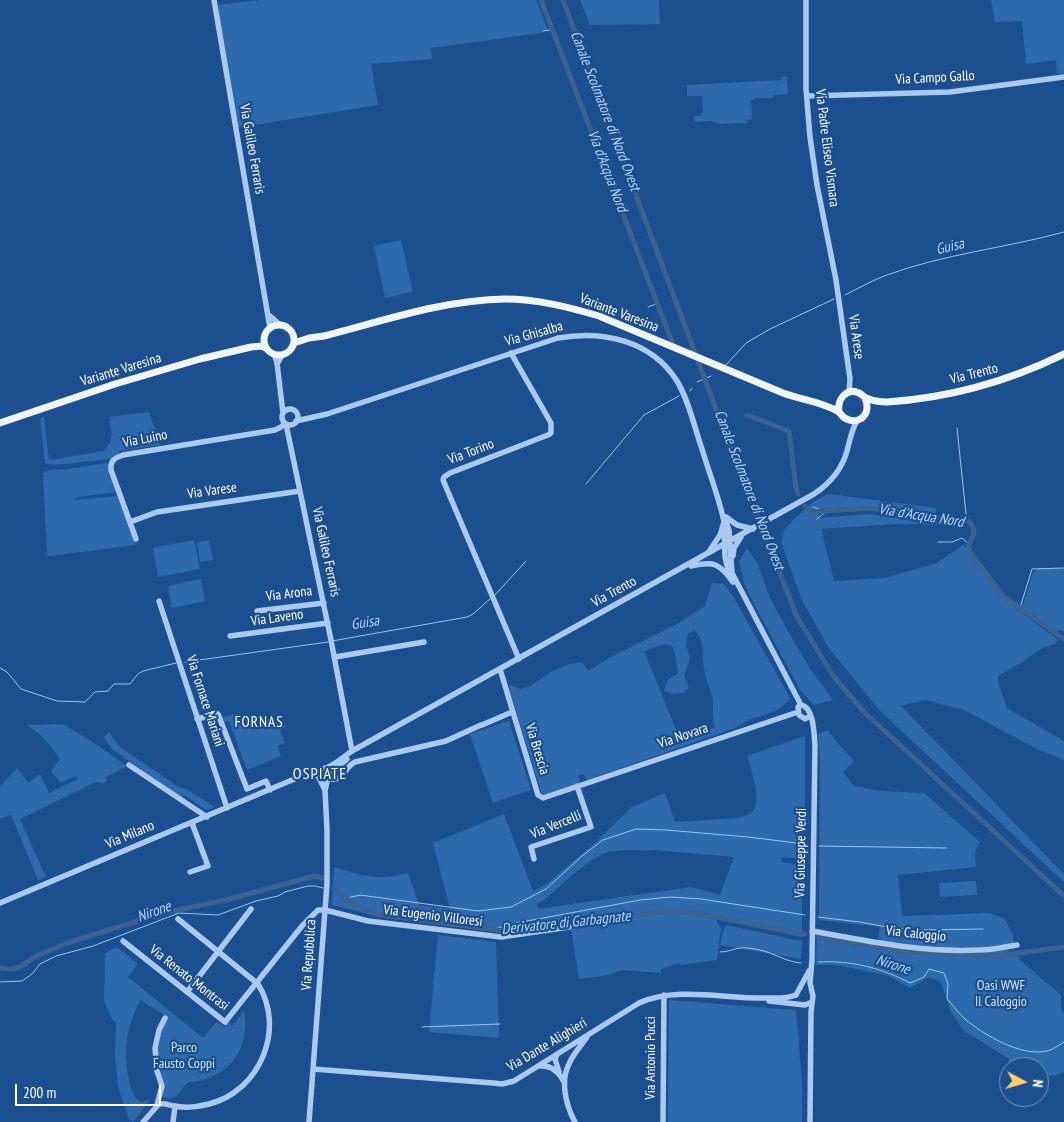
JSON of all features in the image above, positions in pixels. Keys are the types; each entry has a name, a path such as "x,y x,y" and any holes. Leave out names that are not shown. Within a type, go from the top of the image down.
{"main road":[{"name":"Variante Varesina","path":"283,354 291,349 294,343 309,338 467,301 506,299 541,302 599,316 734,373 800,399 824,404 839,412"},
{"path":"270,328 280,324"},
{"name":"Variante Varesina","path":"280,324 286,326 293,333 309,338"},
{"name":"Variante Varesina","path":"251,347 270,328"},
{"path":"293,333 294,343"},
{"path":"264,336 266,348 274,354 283,354"},
{"name":"Variante Varesina","path":"0,423 115,384 251,347 262,346 266,348"},
{"name":"Via Trento","path":"857,421 864,416 867,410 886,402 954,392 986,385 1022,373 1064,354"},
{"path":"852,392 845,394 840,401 839,412 847,420 857,421"},
{"name":"Via Trento","path":"852,392 861,394 865,398 886,402"},
{"path":"865,398 867,410"},
{"name":"Variante Varesina","path":"824,404 840,401"}],"street":[{"name":"Via Galileo Ferraris","path":"214,0 270,328"},
{"name":"Via Padre Eliseo Vismara","path":"806,0 806,96 814,165 838,299"},
{"name":"Via Campo Gallo","path":"806,96 950,92 1064,78"},
{"name":"Via Arese","path":"838,299 852,392"},
{"path":"268,312 280,324"},
{"name":"Via Ghisalba","path":"287,421 315,416 558,338 594,335 622,340 640,348 659,360 672,374 684,396 723,516 727,544"},
{"name":"Via Torino","path":"511,353 551,423 551,431 548,435 450,473 444,477 444,482 519,659"},
{"name":"Via Galileo Ferraris","path":"274,354 279,388 287,421 290,448 332,641 352,751"},
{"path":"277,366 283,354"},
{"name":"Via Galileo Ferraris","path":"279,388 284,399 294,411"},
{"path":"287,409 294,411 287,421 287,409"},
{"name":"Via Ghisalba","path":"294,411 303,416 315,416"},
{"name":"Via Trento","path":"847,420 850,436"},
{"name":"Via Luino","path":"136,539 112,470 114,459 123,455 266,431 287,421"},
{"name":"Via Trento","path":"364,746 814,494 834,475 844,459 850,436 857,421"},
{"name":"Via Varese","path":"130,522 157,512 300,491"},
{"path":"707,555 717,542 723,516 737,525 753,529"},
{"path":"741,592 734,575 733,552 743,535"},
{"path":"727,544 726,564 731,578"},
{"path":"727,544 732,573 802,704 808,707 808,717 801,717 798,712 798,707 802,704"},
{"path":"684,567 703,563 720,566 741,592"},
{"name":"Via Fornace Mariani","path":"159,601 227,808"},
{"name":"Via Arona","path":"257,611 324,603"},
{"name":"Via Laveno","path":"230,636 328,623"},
{"path":"335,657 424,642"},
{"name":"Via Brescia","path":"500,669 539,797 545,798 578,786"},
{"path":"364,746 329,770 322,769 323,779 341,778 349,765 355,762 446,741 512,712"},
{"name":"Via Novara","path":"578,786 798,712"},
{"path":"197,719 218,714 247,789 266,781 270,790"},
{"name":"Via Giuseppe Verdi","path":"808,717 814,737 811,990"},
{"path":"329,770 352,751 364,746"},
{"path":"129,765 207,816"},
{"name":"Via Repubblica","path":"309,1122 328,853 323,779 329,770"},
{"name":"Via Milano","path":"0,904 270,790 310,778 323,779"},
{"name":"Via Vercelli","path":"534,859 531,847 591,827 578,786"},
{"path":"190,872 208,866 192,823"},
{"path":"187,992 251,909"},
{"path":"257,982 311,916 318,910 325,910"},
{"name":"Via Eugenio Villoresi","path":"325,910 368,921 501,937 569,927"},
{"path":"157,1105 162,1103 175,1106 201,1106 216,1102 240,1087 256,1070 266,1049 270,1030 266,1001 257,982 178,919"},
{"name":"Via Caloggio","path":"812,931 907,947 950,950 978,950 1017,945"},
{"name":"Via Renato Montrasi","path":"123,941 224,1022 257,982"},
{"name":"Via Giuseppe Verdi","path":"800,989 811,969"},
{"path":"810,1122 813,996 811,990 806,988 800,989 796,995 797,1001 808,1015 811,1031"},
{"name":"Via Dante Alighieri","path":"313,1069 502,1084 514,1081 639,1003 664,995 755,998 786,998 796,995"},
{"name":"Via Antonio Pucci","path":"663,1122 664,995"},
{"name":"Via Dante Alighieri","path":"755,998 802,1005"},
{"path":"802,1005 812,1002"},
{"path":"143,1122 157,1105 162,1086 157,1070 155,1048 159,1030 165,1018"},
{"path":"569,1063 589,1033"},
{"path":"564,1084 570,1054 567,1048"},
{"path":"557,1054 555,1059 564,1084 567,1102 575,1122"},
{"path":"538,1066 545,1066 559,1072"},
{"path":"174,1122 175,1106"}],"green space":[{"path":"259,0 536,0 548,30 541,33 431,48 432,59 371,64 378,105 237,127 216,5"},
{"path":"580,0 659,0 660,24 590,25"},
{"path":"991,0 1064,0 1064,73 1057,74 1056,60 1026,64 1022,21 995,22"},
{"path":"782,77 787,77 788,94 774,95 773,98 754,98 754,100 751,100 752,119 747,120 747,123 719,124 711,121 695,122 694,116 700,116 703,112 702,96 687,96 687,85 781,80"},
{"path":"401,240 413,292 385,298 374,246"},
{"path":"149,412 160,445 119,451 120,455 114,456 112,459 57,464 45,463 40,419 44,416 49,460 103,451 111,439 112,431 109,417"},
{"path":"109,464 117,492 78,497 73,500 118,496 136,545 47,555 43,473 49,470"},
{"path":"828,494 936,508 936,515 869,506 818,509 819,518 869,514 954,523 954,525 895,524 821,529 834,581 885,578 937,563 963,545 1002,598 1058,640 1055,644 1042,648 998,676 998,682 1007,708 1064,741 1064,760 1035,748 964,710 925,700 901,706 1064,874 1064,882 880,711 828,647 801,598 781,542 784,530 794,519 813,502"},
{"path":"194,540 200,569 158,577 153,548"},
{"path":"209,540 213,560 200,562 197,542"},
{"path":"747,548 758,565 770,598 790,635 811,670 833,700 814,705 800,690 744,583 739,561"},
{"path":"1038,569 1064,569 1064,632 1060,630 1055,631 1022,607 1033,573"},
{"path":"201,579 205,601 172,608 168,586"},
{"path":"712,583 724,584 733,596 790,698 786,703 778,710 750,720 735,728 587,780 583,774 579,775 580,783 545,795 542,794 509,688 511,685 520,689 529,687 551,672 569,664 582,662 588,671 611,657 677,624 705,606","holes":["694,630 698,634 703,649 704,670 712,696 715,727 684,741 679,737 644,651 665,644 672,646 678,674 668,679 664,691 673,694 684,693 689,687 684,676 690,659 686,645 688,634"]},
{"path":"236,714 252,719 254,714 286,726 280,731 285,743 277,746 281,756 247,770 229,721 224,722 223,717"},
{"path":"509,721 531,790 493,803 470,734"},
{"path":"63,724 127,766 106,777 107,781 104,783 96,782 20,819 46,877 38,880 11,815 0,819 0,786 17,768 28,783 40,774 49,793 78,779 75,776 61,783 51,771 60,759 41,736 26,725"},
{"path":"828,730 854,761 843,772 854,786 880,791 924,793 980,842 975,852 976,867 898,875 902,916 989,913 1005,919 1013,935 1014,944 963,947 912,945 878,940 880,927 819,920 820,759 818,734"},
{"path":"109,732 120,747 177,786 188,790 215,807 206,810 186,796 181,797 112,749 104,737"},
{"path":"805,736 805,801 802,859 782,857 781,862 802,865 802,937 717,919 717,923 721,928 717,960 681,965 679,963 661,969 661,973 622,970 609,975 579,979 571,929 577,928 566,924 504,933 382,917 332,905 334,867 353,873 379,877 408,873 419,905 450,909 433,843 504,814 533,891 545,885 596,842 632,807 665,793 675,822 739,818 753,811 756,799 755,784 747,756","holes":["654,850 734,857 720,895 691,887 538,909 537,903 544,900 588,863 609,852"]},
{"path":"976,881 977,895 940,897 939,883"},
{"path":"725,925 802,941 801,959 720,945"},
{"path":"438,935 496,942 499,1038 429,1032"},
{"name":"Oasi WWF Il Caloggio","path":"817,935 936,950 984,952 1008,950 1012,954 1018,953 1020,960 1061,995 1061,1009 1064,1013 1064,1072 1049,1076 1049,1057 1006,1057 963,1030 951,1012 941,982 929,977 910,988 889,976 837,965 816,965"},
{"name":"Parco Fausto Coppi","path":"117,947 138,964 128,977 203,1038 216,1022 224,1026 229,1021 232,1026 244,1011 244,1039 240,1051 233,1061 214,1076 187,1083 176,1097 167,1099 162,1096 157,1059 159,1036 167,1017 141,1000 132,1020 127,1040 128,1073 135,1097 142,1102 151,1099 133,1122 129,1119 118,1087 115,1056 116,1023 104,1001 105,953"},
{"path":"669,1000 796,1010 802,1083 802,1122 668,1122"}],"waterway":[{"name":"Via d'Acqua Nord","path":"541,0 672,342"},
{"name":"Canale Scolmatore di Nord Ovest","path":"563,0 722,425 797,617 834,677 865,713 1064,896"},
{"path":"543,31 550,30"},
{"name":"Guisa","path":"845,295 876,279 909,268 953,256 1064,232"},
{"name":"Guisa","path":"725,366 746,343 770,329 834,299"},
{"path":"648,307 656,304"},
{"name":"Guisa","path":"697,382 711,376"},
{"name":"Guisa","path":"586,484 644,415 679,396"},
{"name":"Via d'Acqua Nord","path":"747,415 789,431 798,494"},
{"path":"957,428 966,514"},
{"name":"Via d'Acqua Nord","path":"805,506 810,512 869,508 968,521 974,531 968,547 970,552 1003,596 1064,639"},
{"name":"Via d'Acqua Nord","path":"813,507 824,511"},
{"name":"Via d'Acqua Nord","path":"817,519 827,511"},
{"path":"938,542 952,542 962,538 969,544"},
{"name":"Guisa","path":"495,595 526,561"},
{"path":"1020,608 1032,569 1064,568"},
{"name":"Guisa","path":"332,641 467,617 490,599"},
{"name":"Guisa","path":"185,662 328,642"},
{"name":"Guisa","path":"0,668 7,672 21,689 57,701 85,702 95,692 108,691 114,684 130,684 143,671 176,663"},
{"path":"347,898 360,895 478,911 511,907 546,889 582,856 603,840 636,829 748,837 805,844"},
{"path":"819,846 946,848"},
{"name":"Derivatore di Garbagnate","path":"0,968 13,969 20,967 38,955 73,941 164,913 230,899 314,876 322,878"},
{"name":"Nirone","path":"0,982 22,981 32,974 40,964 56,956 93,946 179,913 218,915 256,901 308,886 323,888"},
{"name":"Derivatore di Garbagnate","path":"334,888 356,906 374,914 504,931 672,911 700,914 804,934"},
{"path":"491,930 511,924 640,900 671,897 701,899 805,915"},
{"path":"818,917 892,928 920,930 983,929"},
{"name":"Derivatore di Garbagnate","path":"818,937 906,952 998,956 1064,947"},
{"name":"Nirone","path":"720,952 750,948 801,963"},
{"name":"Nirone","path":"818,962 842,962 866,966 910,983 924,977 929,969 944,973 948,984 947,999 965,1019 992,1038 1015,1048 1037,1052 1049,1050 1064,1042"},
{"name":"Nirone","path":"422,1027 500,1024"}],"district":[{"name":"FORNAS","path":"259,723"},
{"name":"OSPIATE","path":"320,774"}]}
